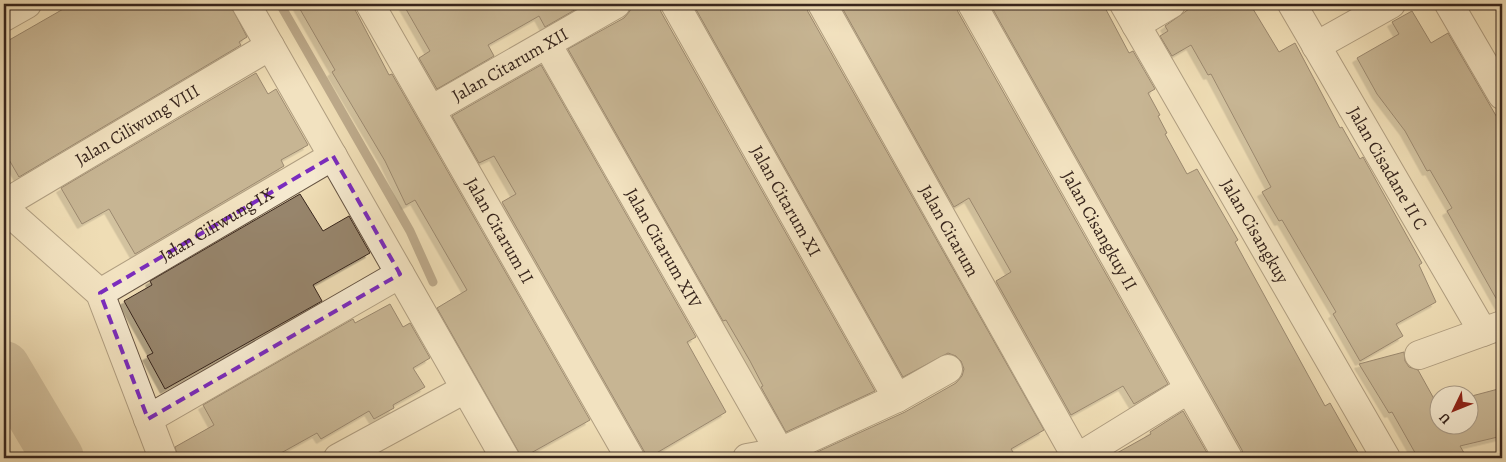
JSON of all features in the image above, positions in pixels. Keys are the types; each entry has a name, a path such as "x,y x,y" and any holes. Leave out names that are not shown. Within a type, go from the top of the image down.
{"street":[{"path":"4,17 27,4"},
{"path":"246,4 505,458"},
{"name":"Jalan Citarum II","path":"370,4 630,458"},
{"name":"Jalan Citarum XII","path":"431,110 616,4"},
{"name":"Jalan Citarum XI","path":"676,4 897,398"},
{"name":"Jalan Citarum","path":"822,4 1077,458"},
{"name":"Jalan Cisangkuy II","path":"972,4 1228,458"},
{"path":"1130,14 1171,4"},
{"name":"Jalan Cisadane II C","path":"1292,4 1316,46 1493,328"},
{"path":"1316,46 1391,4"},
{"path":"1449,4 1502,95"},
{"name":"Jalan Cisangkuy","path":"1130,14 1386,458"},
{"name":"Jalan Citarum XIV","path":"547,44 780,452"},
{"name":"Jalan Ciliwung VIII","path":"4,206 270,46"},
{"name":"Jalan Ciliwung IX","path":"100,293 333,156"},
{"path":"4,206 100,293 163,458"},
{"path":"148,419 400,274"},
{"path":"1419,355 1493,328"},
{"path":"747,458 780,452 897,398 948,370"},
{"path":"338,458 465,389"},
{"path":"1077,458 1189,389"}],"highlighted area":[{"path":"333,156 400,274 148,419 100,293"}],"building":[{"path":"72,4 230,4 247,37 239,42 241,45 19,177 4,151 4,43"},
{"path":"297,4 352,4 389,75 392,74 590,420 522,458 437,308 467,290 415,200 406,205 385,161 332,72 335,70"},
{"path":"403,4 585,4 545,27 539,16 488,45 494,56 437,89 419,58 430,51"},
{"path":"632,4 659,4 661,12 875,391 786,432 761,387 763,386 750,361 726,320 723,321 568,49 624,18 630,11"},
{"path":"693,4 806,4 808,12 1044,430 1011,449 1017,458 804,458 905,412 956,383 962,376 964,369 961,361 956,356 948,353 903,377"},
{"path":"840,4 956,4 958,12 1168,384 1134,404 1123,386 1071,415 996,281 1011,272 969,198 954,207"},
{"path":"990,4 1103,4 1129,53 1133,51 1155,89 1148,93 1160,115 1158,116 1167,133 1165,134 1187,174 1197,169 1238,240 1235,242 1325,406 1330,403 1361,458 1244,458 1242,450"},
{"path":"1196,4 1250,4 1279,52 1295,43 1340,128 1342,127 1360,159 1363,157 1422,263 1419,265 1436,302 1396,324 1403,336 1360,361 1333,314 1336,312 1282,220 1279,221 1262,192 1271,187 1211,74 1208,75 1191,45 1172,56 1160,36 1168,31 1165,26"},
{"path":"1412,11 1431,43 1448,33 1502,126 1502,309 1447,211 1452,208 1430,170 1427,171 1405,131 1377,94 1357,58 1399,34 1392,22"},
{"path":"541,65 696,337 687,342 726,412 648,458 502,202 516,194 494,156 479,163 452,116"},
{"path":"256,73 268,94 276,89 308,145 281,160 284,166 135,254 109,209 82,224 61,188"},
{"path":"300,194 323,231 349,216 370,253 313,285 322,301 165,389 147,356 153,353 124,301 152,285 150,281"},
{"path":"390,304 403,327 410,323 430,358 413,368 425,387 393,405 394,408 374,419 369,411 321,439 317,433 272,458 178,458 175,447 214,425 203,405 353,319 355,323"},
{"path":"1404,352 1405,361 1409,367 1418,370 1428,388 1428,434 1478,434 1478,394 1502,388 1502,436 1460,446 1467,458 1418,458 1392,412 1389,413 1359,364"},
{"path":"1183,411 1210,458 1108,458 1151,434 1150,432"}],"waterway":[{"path":"280,4 410,231 433,282"},
{"path":"4,367 58,458"}]}
